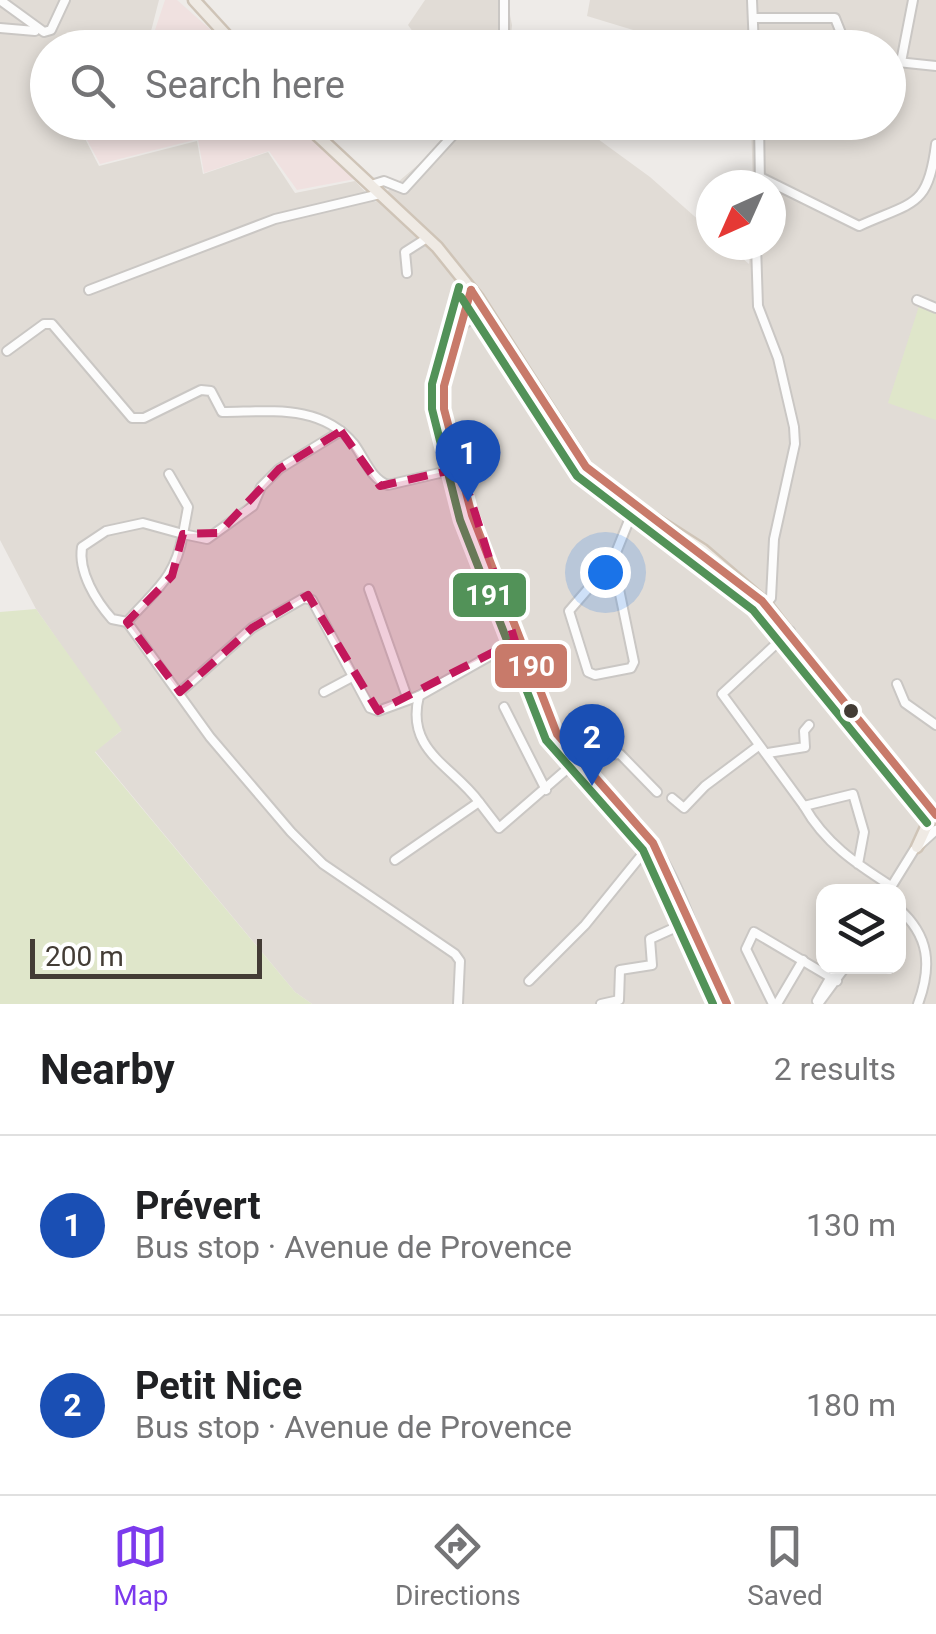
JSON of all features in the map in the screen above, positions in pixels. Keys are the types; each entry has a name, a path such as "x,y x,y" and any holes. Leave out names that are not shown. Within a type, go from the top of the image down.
{"main road":[{"path":"194,0 222,30"},
{"path":"322,140 427,238 471,290 563,438 586,467 634,508 703,550 790,630 889,763 934,814 917,847"}],"street":[{"path":"0,0 35,30"},
{"path":"51,30 66,0"},
{"path":"504,0 504,30"},
{"path":"752,0 753,30"},
{"path":"906,38 914,0"},
{"path":"752,18 835,18 840,30"},
{"path":"0,28 30,31"},
{"path":"906,63 936,66"},
{"path":"371,185 384,181 404,189 449,140"},
{"path":"759,140 760,170"},
{"path":"923,197 934,182 936,144"},
{"path":"786,193 859,226 936,193"},
{"path":"89,290 275,218 380,194"},
{"path":"408,273 405,252 427,238"},
{"path":"756,260 758,306 778,358 794,427 774,539 772,598 766,604"},
{"path":"471,290 444,386 444,409 472,515 517,640 557,734 575,766 620,802 650,846 726,1004"},
{"path":"918,300 936,308"},
{"path":"461,328 484,309"},
{"path":"7,350 44,324 52,324 132,418 144,418 201,390 211,391 222,412 306,413 340,431 377,481 388,485 461,468"},
{"path":"340,431 279,469 261,487 253,506 207,539 142,523 124,524 88,540 80,559 100,606 112,619 127,622 258,797 323,864 455,954 460,961 458,1004"},
{"path":"127,622 172,576 188,507 169,474"},
{"path":"614,560 634,662 631,668 594,675 588,672 569,612 614,560 634,508"},
{"path":"369,589 407,697"},
{"path":"180,692 252,628 304,598 312,600 370,708 378,711 407,697 419,696 517,640"},
{"path":"790,630 722,694 757,747 768,753 821,836 883,884"},
{"path":"324,692 354,676"},
{"path":"897,684 905,703 936,725"},
{"path":"419,696 414,722 423,740 447,773 469,788 499,828 582,758 620,754 657,792"},
{"path":"504,707 546,790"},
{"path":"768,753 805,747 804,731 810,725"},
{"path":"672,798 684,808 705,786 757,747"},
{"path":"804,806 852,794 864,832 858,864"},
{"path":"395,860 480,802"},
{"path":"892,884 917,847 936,830"},
{"path":"529,981 585,926 650,846"},
{"path":"906,916 915,925 929,955 918,1004"},
{"path":"601,1004 619,1000 620,970 652,965 650,939 672,929 682,917"},
{"path":"774,1004 746,948 754,932 834,979"},
{"path":"774,1004 803,960"},
{"path":"834,979 835,974"},
{"path":"817,1004 839,974"}],"highlighted area":[{"path":"341,431 380,486 461,468 515,641 378,711 308,595 252,628 180,692 127,622 172,576 183,534 219,533 279,469"}],"shaded area":[{"path":"0,0 159,0 151,30 30,30 30,140 86,140 99,166 197,141 203,174 268,152 295,193 355,181 375,202 446,140 599,140 696,218 696,260 744,260 749,264 749,260 786,260 786,170 753,170 752,140 906,140 906,30 633,30 587,16 590,0 936,0 936,1004 312,1004 295,992 95,751 121,731 36,609 0,540"},
{"path":"165,0 177,0 211,30 155,30"},
{"path":"425,0 507,0 512,25 512,30 412,30 408,25"},
{"path":"87,140 194,140 100,164"},
{"path":"198,140 312,140 355,179 297,190 269,151 204,173"}],"green space":[{"path":"919,306 936,312 936,420 888,403"},
{"path":"36,609 122,730 95,752 295,992 312,1004 0,1004 0,612"}],"transit line":[{"name":"191","path":"459,287 432,384 432,409 460,520 546,740 643,850 713,1004"},
{"name":"190","path":"471,290 444,386 444,409 472,515 557,734 653,843 727,1004"},
{"name":"190","path":"471,290 586,467 762,601 936,815"},
{"name":"191","path":"461,297 577,476 753,610 927,823"}],"place":[{"name":"Prévert","path":"468,502"},
{"name":"Petit Nice","path":"592,786"}]}
